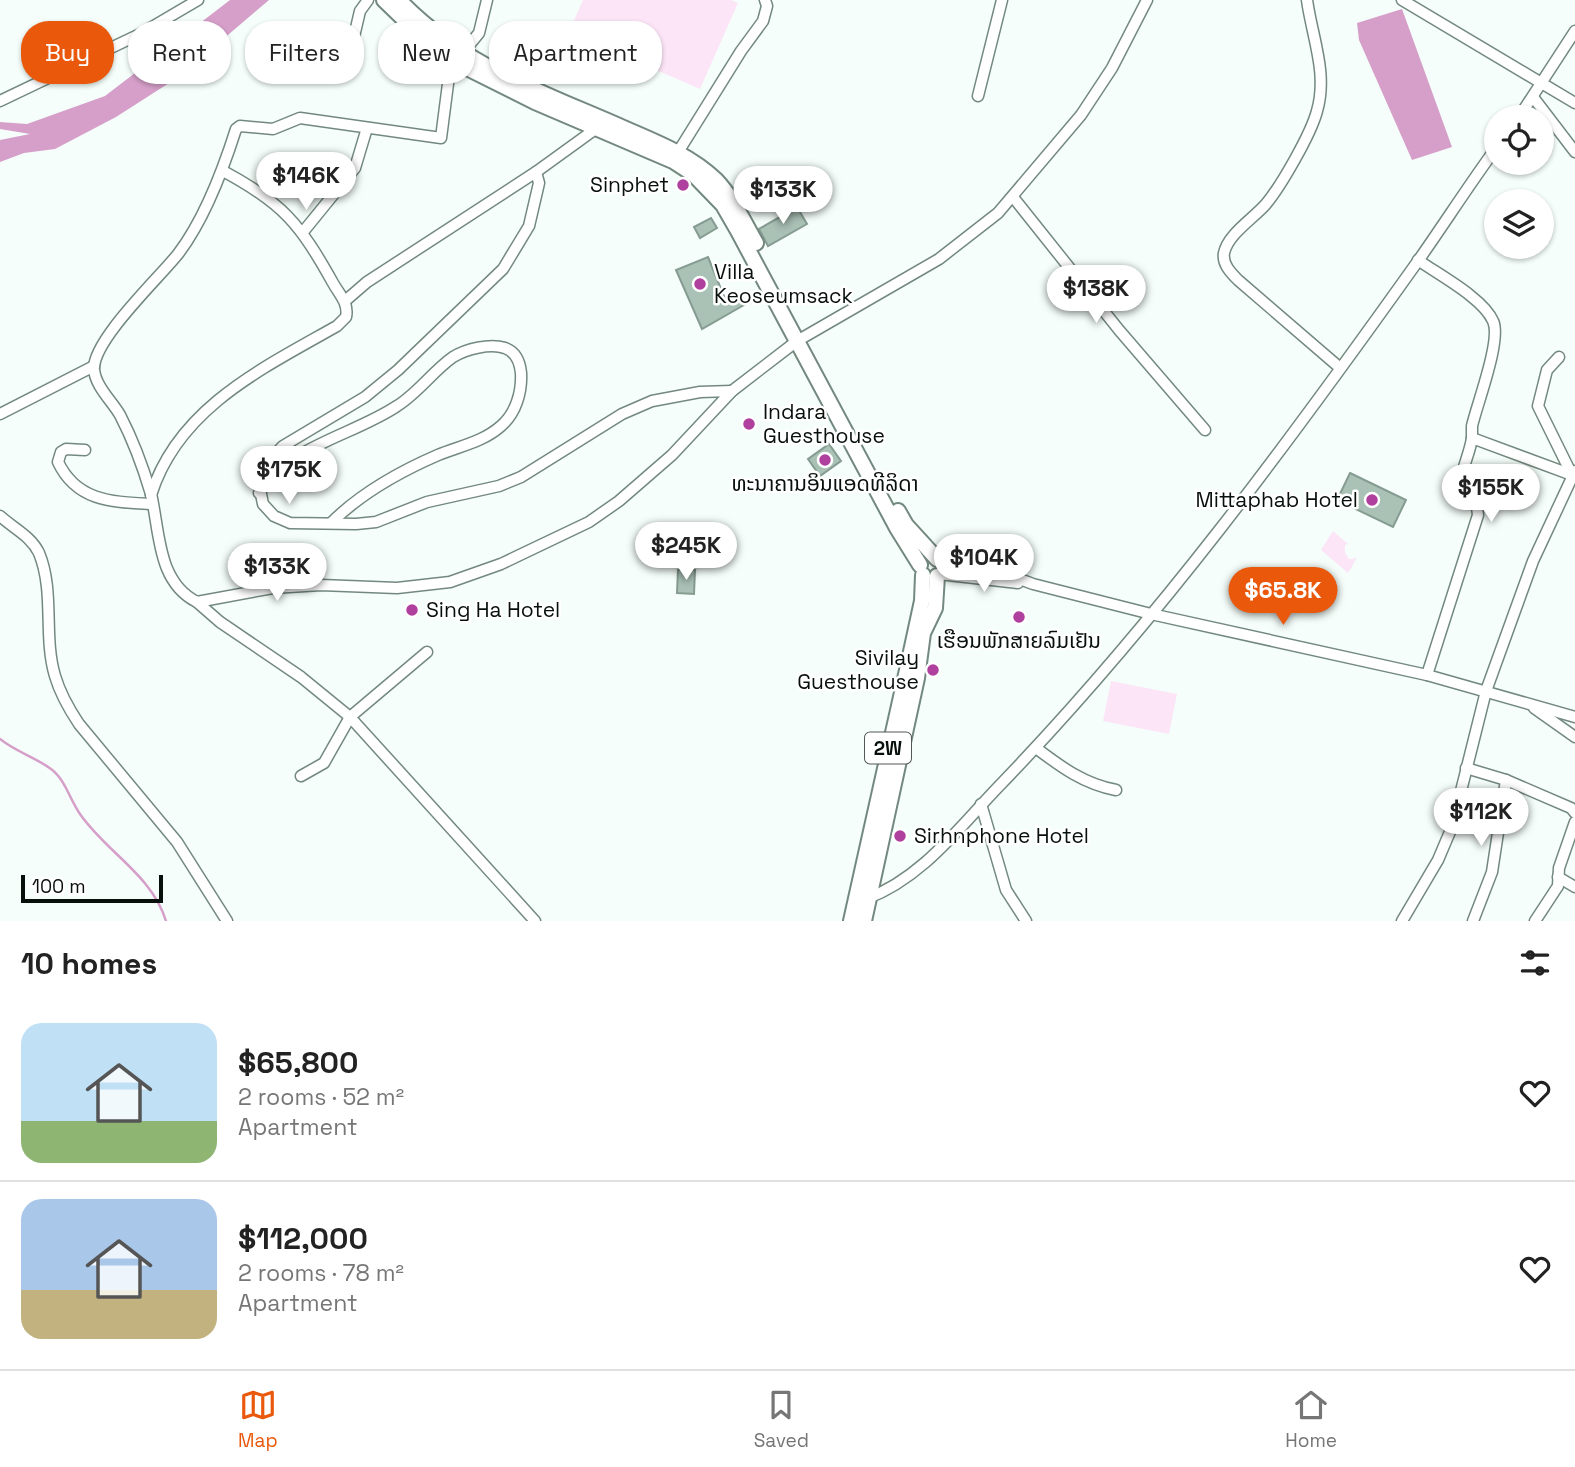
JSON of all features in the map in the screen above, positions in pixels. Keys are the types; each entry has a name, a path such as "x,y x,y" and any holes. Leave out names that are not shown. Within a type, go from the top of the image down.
{"highway":[{"path":"384,0 406,21"},
{"path":"400,0 419,21"},
{"path":"475,66 535,102 602,123 676,157 723,205 801,339 901,527 933,568"},
{"name":"2W","path":"851,921 861,900 916,678 923,633 935,608 933,568"},
{"name":"2W","path":"861,900 864,921"}],"street":[{"path":"0,101 140,34 198,0"},
{"path":"358,21 360,11 368,0"},
{"path":"475,38 479,33 487,0"},
{"path":"676,157 741,51 763,21 767,6 765,0"},
{"path":"978,96 1002,0"},
{"path":"197,602 273,588 321,585 397,588 450,582 501,564 589,522 672,455 732,391 801,339 939,259 998,214 1081,115 1112,68 1147,0"},
{"path":"1307,0 1321,69 1318,110 1310,131 1278,188 1229,242 1224,258 1228,269 1238,280 1339,367"},
{"path":"1402,0 1575,103"},
{"path":"1527,105 1575,31"},
{"path":"448,84 441,138 300,118 273,129 236,129 223,171 179,252 108,334 94,366 96,379 118,412 136,448 152,500 166,567 180,590 349,716 459,834 535,921"},
{"path":"1533,97 1575,152"},
{"path":"345,300 367,282 536,172 602,123"},
{"path":"303,232 355,168 367,128"},
{"path":"861,900 894,886 930,857 1036,748 1151,614 1274,459 1484,165"},
{"path":"152,500 156,477 177,442 202,412 252,374 337,326 346,317 345,300 303,232 283,209 223,171"},
{"path":"536,172 539,183 529,226 503,269 376,388 283,446 264,466 258,479 263,504 274,516 290,523 376,522 427,502 499,486 521,477 622,414 653,401 700,392 732,391"},
{"path":"1013,197 1119,330 1205,430"},
{"path":"1418,260 1479,303 1494,322 1496,337 1460,481 1461,492 1465,499 1477,507 1478,515 1427,676"},
{"path":"259,493 276,470 291,460 375,421 402,404 454,356 491,346 506,348 515,355 520,364 520,390 517,404 503,424 486,437 438,455 369,493 349,506 331,523"},
{"path":"1559,357 1547,370 1538,406 1574,473"},
{"path":"0,414 94,366"},
{"path":"1472,438 1574,473"},
{"path":"85,450 66,449 61,452 58,462 67,477 85,494 116,502 152,500"},
{"path":"1402,921 1437,860 1452,827 1486,691 1533,561 1574,473"},
{"path":"0,516 28,538 38,553 48,589 54,674 67,704 79,724 177,842 227,921"},
{"path":"933,568 1001,572 1033,584 1151,614 1427,676 1575,717"},
{"path":"301,776 324,763 349,716 427,652"},
{"path":"1525,702 1575,737"},
{"path":"1036,748 1067,772 1101,787 1115,790"},
{"path":"1466,768 1506,780 1571,808 1575,813"},
{"path":"1473,921 1492,872 1506,780"},
{"path":"981,804 1006,890 1026,921"},
{"path":"1535,921 1555,894 1575,822"},
{"path":"1558,877 1575,887"}],"shaded area":[{"path":"230,0 269,0 231,32 231,21 203,21"},
{"path":"583,0 731,0 738,3 700,89 662,72 662,21 574,21"},
{"path":"1402,9 1452,147 1412,160 1359,40 1357,23"},
{"path":"128,78 128,84 168,84 116,117 55,149 24,153 0,162 0,140 30,134 0,129 0,122 27,124 105,96"},
{"path":"1333,531 1348,544 1345,545 1345,553 1349,559 1357,558 1348,573 1321,550"},
{"path":"1111,681 1177,694 1169,734 1103,721"}],"building":[{"path":"797,207 807,224 768,246 759,229"},
{"path":"711,218 717,228 700,238 694,227"},
{"name":"Villa Keoseumsack","path":"708,257 725,299 736,292 744,305 702,329 676,270"},
{"name":"ທະນາຄານອິນແອດທີລິດາ","path":"829,444 841,461 820,476 808,459"},
{"name":"Mittaphab Hotel","path":"1350,473 1406,500 1393,527 1337,500"},
{"path":"678,570 695,570 694,594 677,593"}],"waterway":[{"path":"0,739 56,773 91,828 150,890 166,921"}],"place":[{"name":"Sinphet","path":"683,185"},
{"name":"Villa Keoseumsack","path":"700,284"},
{"name":"Indara Guesthouse","path":"749,424"},
{"name":"ທະນາຄານອິນແອດທີລິດາ","path":"825,460"},
{"name":"Mittaphab Hotel","path":"1372,500"},
{"name":"Sing Ha Hotel","path":"412,610"},
{"name":"ເຮືອນພັກສາຍລົມເຢັນ","path":"1019,617"},
{"name":"Sivilay Guesthouse","path":"933,670"},
{"name":"Sirhnphone Hotel","path":"900,836"}]}
